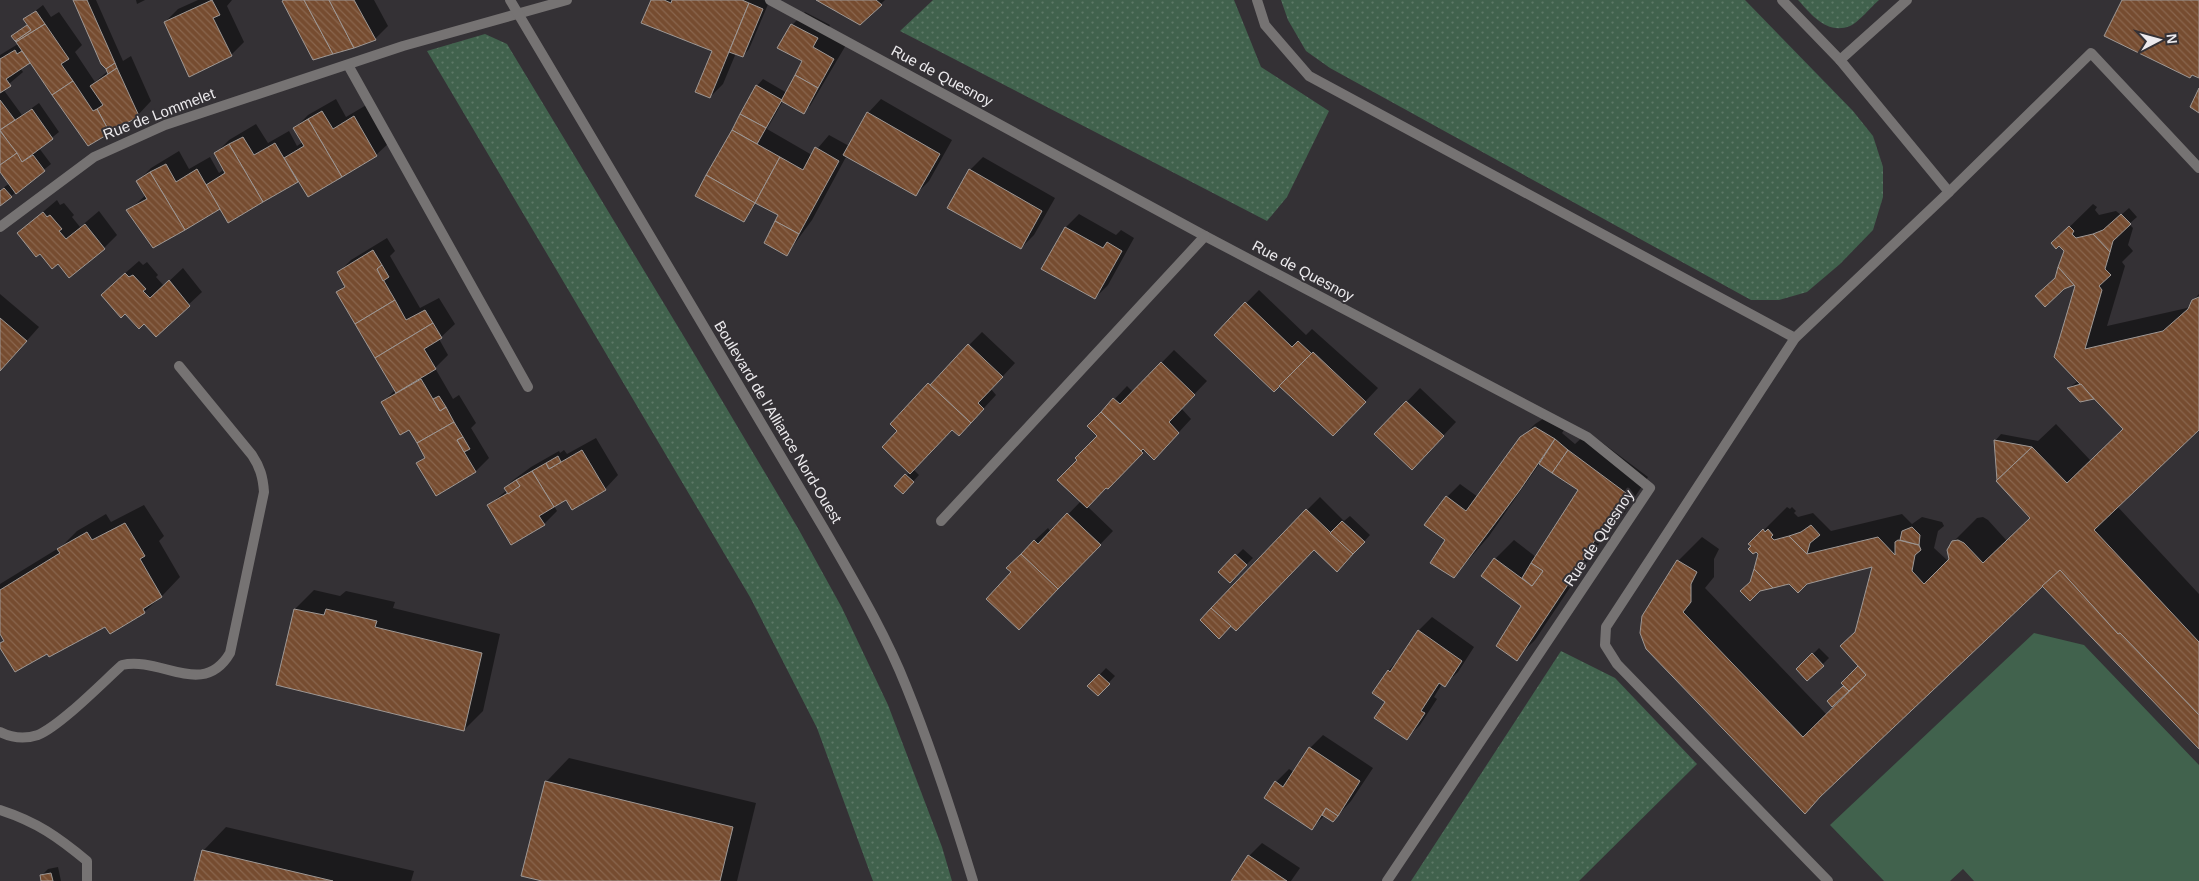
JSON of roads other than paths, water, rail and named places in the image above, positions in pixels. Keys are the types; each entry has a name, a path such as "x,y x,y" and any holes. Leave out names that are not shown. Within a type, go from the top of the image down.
{"street":[{"name":"Boulevard de l'Alliance Nord-Ouest","path":"510,0 827,534 874,619 906,684 954,820 973,881"},
{"path":"519,14 567,0"},
{"name":"Rue de Quesnoy","path":"770,0 1205,236 1587,437 1650,488 1387,881"},
{"path":"1257,0 1264,25 1310,76 1795,338"},
{"path":"1782,0 1840,60 1949,192"},
{"path":"1840,60 1907,0"},
{"name":"Rue de Lommelet","path":"0,227 86,162 111,147 187,116 421,41 519,14"},
{"path":"1828,881 1617,664 1605,645 1606,627 1795,338 1949,192 2091,53 2199,168"},
{"path":"348,65 528,387"},
{"path":"940,521 1205,236"},
{"path":"0,732 23,738 38,735 52,726 122,665 135,662 183,674 198,675 212,672 224,662 230,653 264,492 264,478 252,455 179,366"},
{"path":"0,810 39,826 57,836 87,861 87,881"}]}
